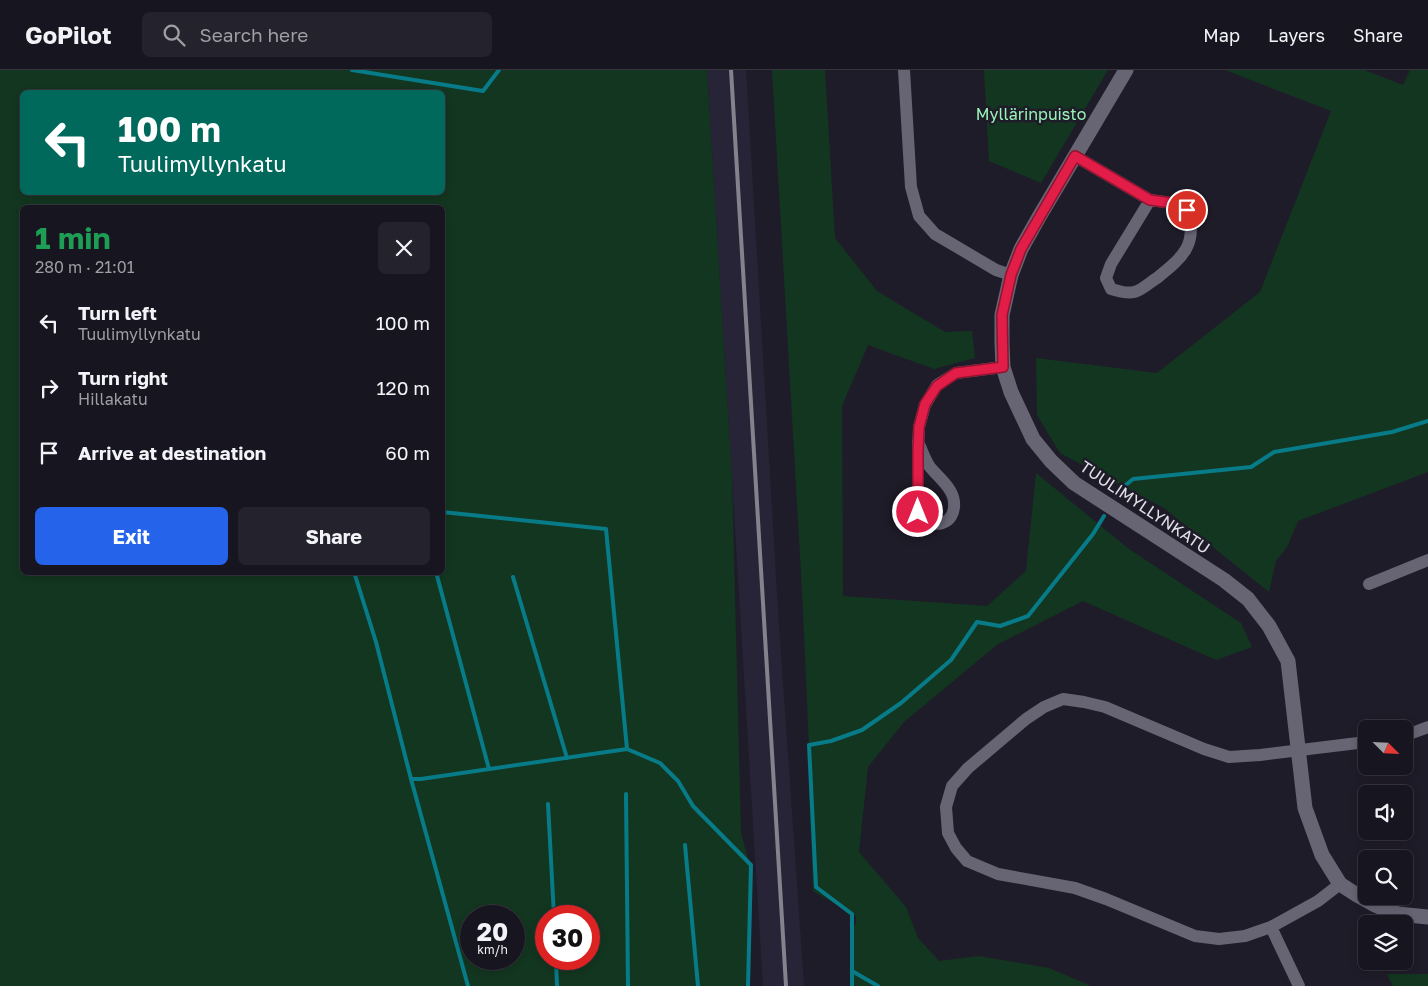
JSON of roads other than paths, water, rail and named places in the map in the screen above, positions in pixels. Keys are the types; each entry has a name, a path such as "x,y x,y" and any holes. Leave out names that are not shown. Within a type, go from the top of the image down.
{"street":[{"path":"904,70 911,187 920,216 935,234 996,270 1011,275"},
{"name":"TUULIMYLLYNKATU","path":"1126,70 1021,249 1011,275 1002,315 1003,367 1011,392 1033,439 1051,461 1074,483 1224,580 1248,599 1269,626 1288,661 1305,808 1322,855 1340,884 1375,905 1398,914 1428,917"},
{"path":"1075,156 1150,200 1172,203 1187,210 1192,224 1191,238 1183,256 1171,267 1135,292 1125,293 1111,289 1106,278 1111,264 1150,200"},
{"path":"918,442 929,465 952,493 954,503 950,516 944,522 929,523 923,520 918,512 918,442 919,427 925,404 937,386 956,373 1003,367"},
{"path":"1370,584 1428,560"},
{"path":"1340,884 1318,901 1271,926 1245,936 1219,940 1195,936 1075,888 998,874 967,861 956,848 948,833 946,807 952,786 968,768 1026,719 1044,707 1063,699 1105,708 1204,749 1229,757 1358,743"},
{"path":"1413,733 1428,727"},
{"path":"1271,926 1299,986"}],"waterway":[{"path":"352,70 483,91 499,70"},
{"path":"1117,496 1121,489 1133,479 1251,467 1274,452 1392,432 1428,421"},
{"path":"445,512 606,529 627,749"},
{"path":"852,986 852,914 816,887 809,745 831,741 862,730 901,703 951,660 977,622 1000,626 1028,616 1093,534 1104,516"},
{"path":"355,575 376,642 411,779 468,986"},
{"path":"437,575 489,769"},
{"path":"513,577 567,758"},
{"path":"411,779 627,749 660,763 678,781 693,806 751,865 748,986"},
{"path":"626,794 628,986"},
{"path":"548,804 553,905"},
{"path":"685,845 698,986"},
{"path":"556,970 557,986"},
{"path":"852,971 878,986"}],"railway":[{"path":"731,70 786,986"}],"park label":[{"name":"Myllärinpuisto","path":"1031,114"}]}
